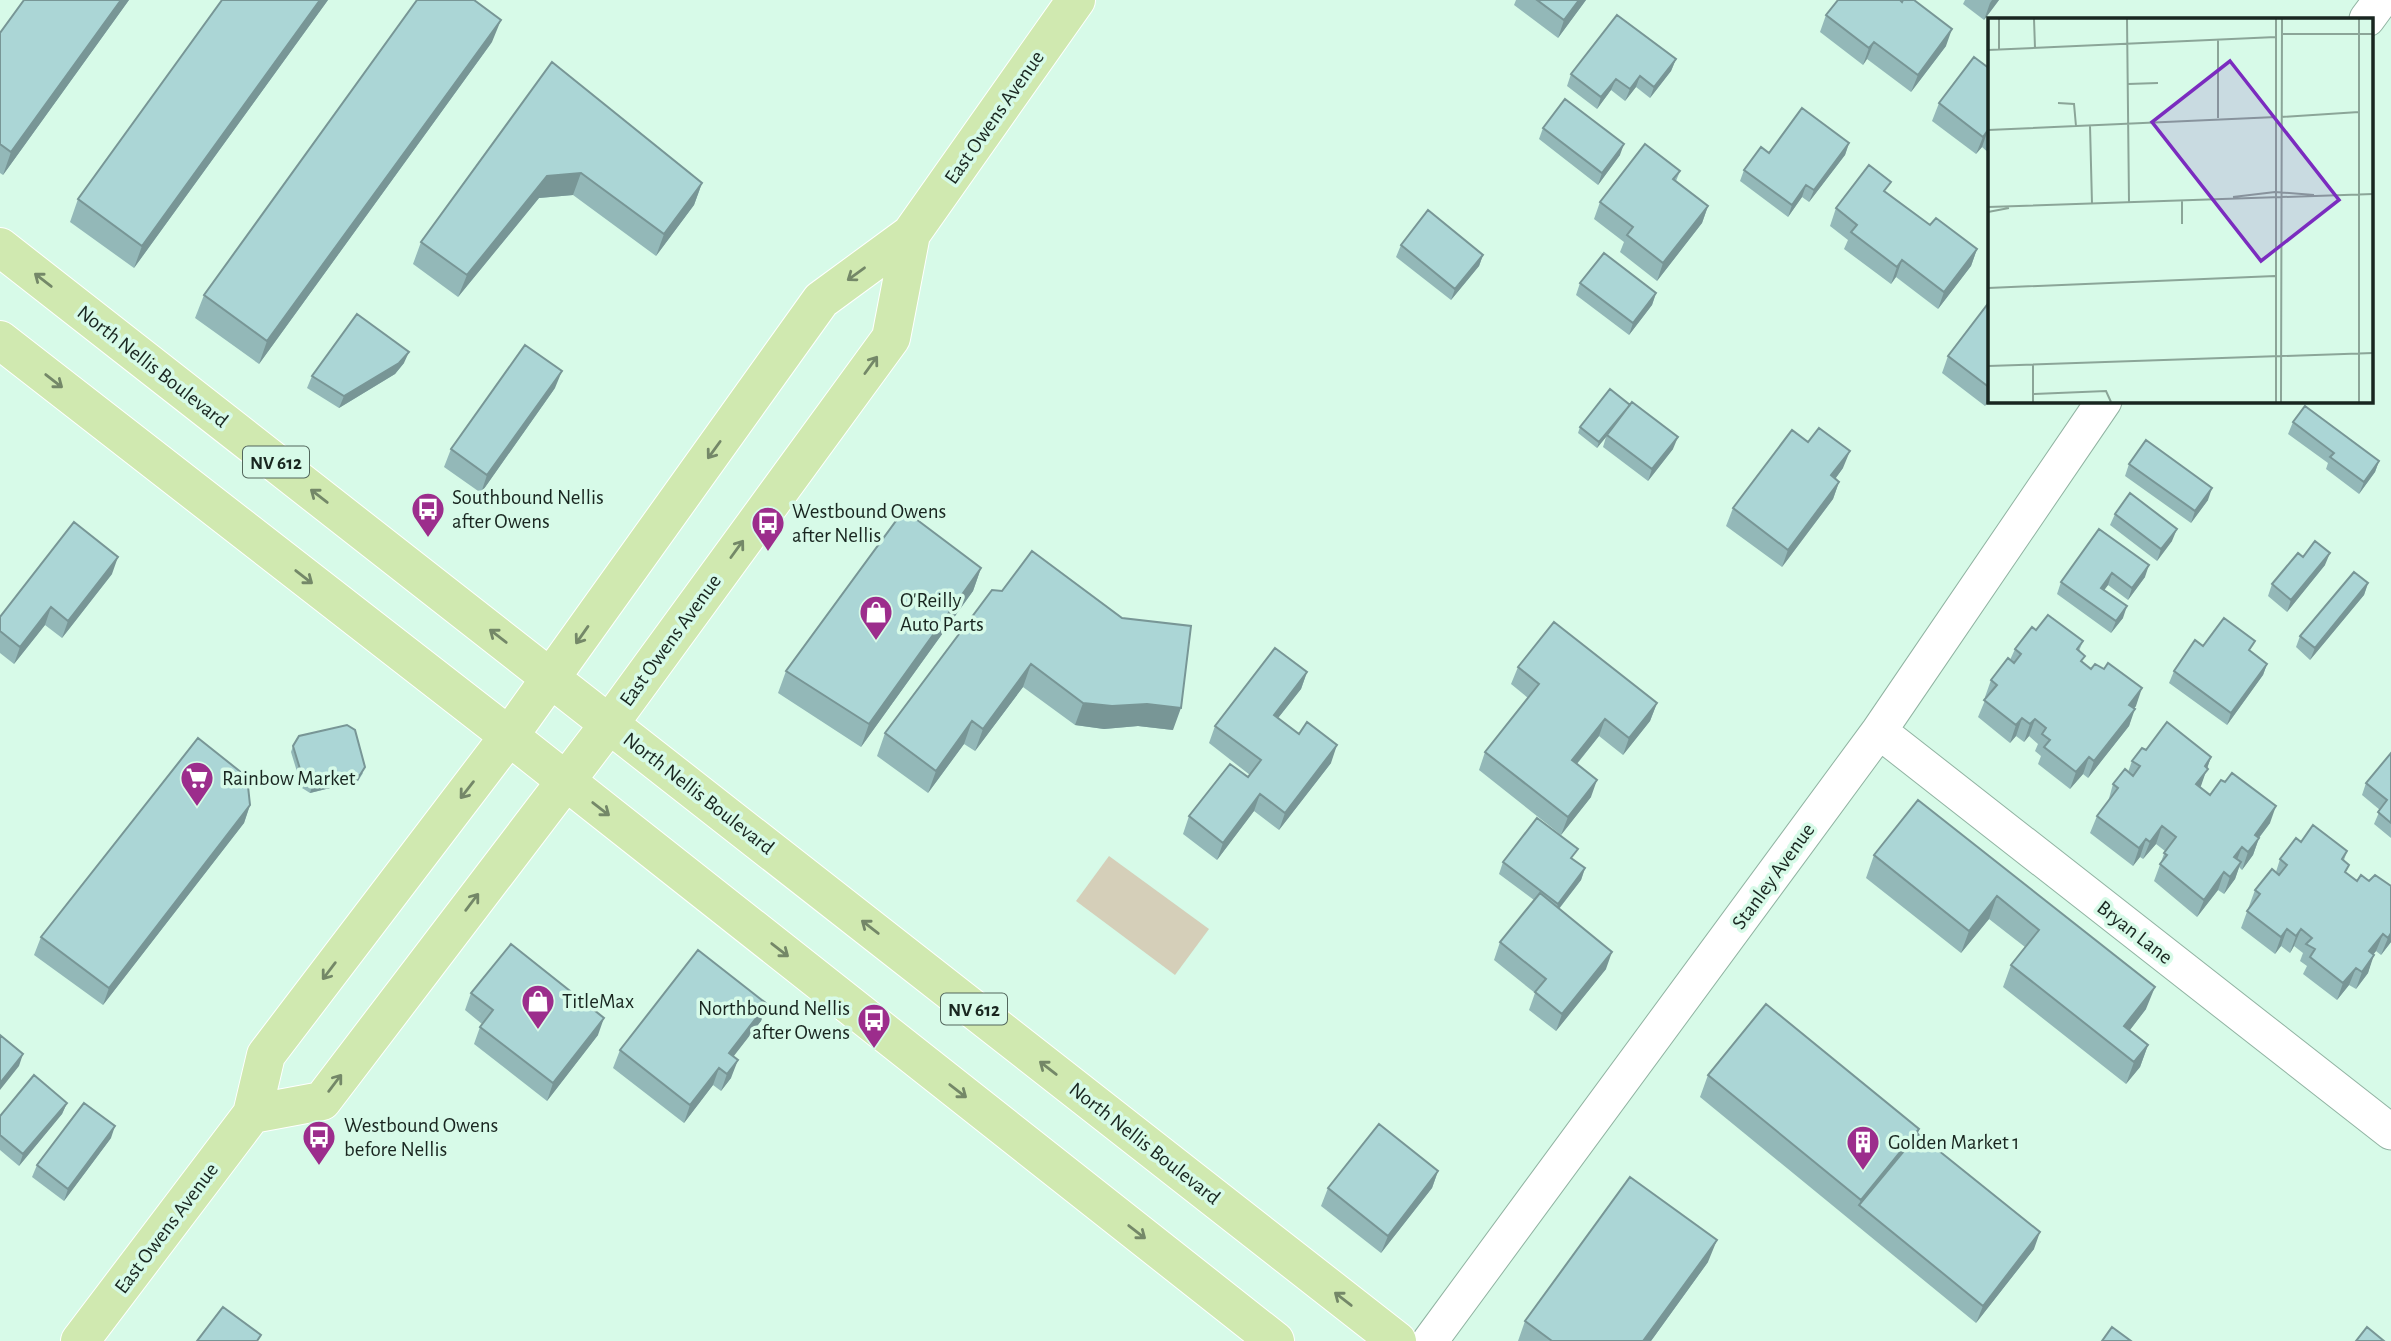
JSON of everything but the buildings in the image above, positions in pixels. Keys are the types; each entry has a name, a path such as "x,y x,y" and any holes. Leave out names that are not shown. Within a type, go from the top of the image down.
{"main road":[{"name":"East Owens Avenue","path":"80,1341 252,1114 267,1055 552,678 821,300 911,234 1076,0"},
{"name":"East Owens Avenue","path":"252,1114 322,1101 610,723 891,338 911,234"},
{"name":"North Nellis Boulevard","path":"0,247 1397,1341"},
{"path":"0,340 509,736 1275,1341"}],"street":[{"path":"2368,18 2381,0"},
{"name":"Stanley Avenue","path":"1430,1341 1879,731 2103,402"},
{"name":"Bryan Lane","path":"1879,731 2391,1132"}],"shaded area":[{"path":"1109,856 1209,929 1175,975 1076,901"}],"place":[{"name":"Southbound Nellis after Owens","path":"428,539"},
{"name":"Westbound Owens after Nellis","path":"768,553"},
{"name":"O'Reilly Auto Parts","path":"876,642"},
{"name":"Rainbow Market","path":"197,808"},
{"name":"TitleMax","path":"538,1031"},
{"name":"Northbound Nellis after Owens","path":"874,1050"},
{"name":"Westbound Owens before Nellis","path":"319,1167"},
{"name":"Golden Market 1","path":"1863,1172"}]}
